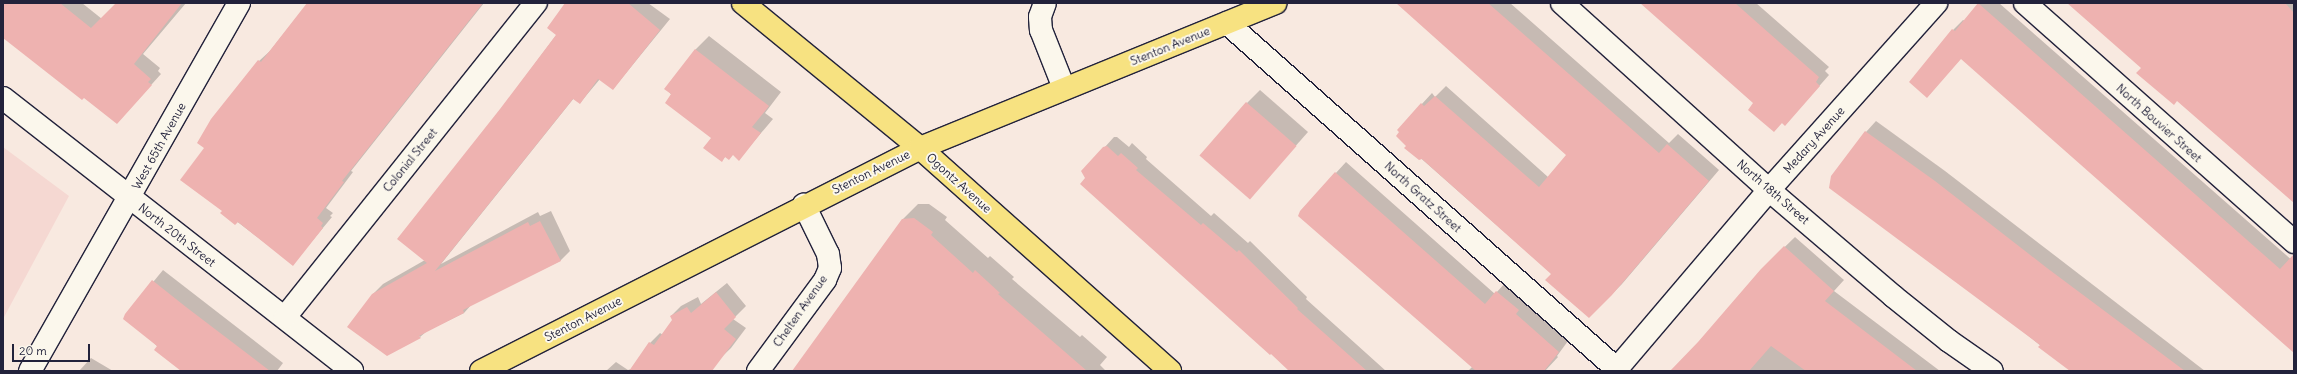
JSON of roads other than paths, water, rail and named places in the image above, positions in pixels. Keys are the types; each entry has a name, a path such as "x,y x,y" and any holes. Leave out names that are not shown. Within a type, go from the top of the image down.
{"main road":[{"name":"Ogontz Avenue","path":"743,3 920,148 1170,371"},
{"name":"Stenton Avenue","path":"481,371 804,205 920,148 1064,88 1276,3"}],"street":[{"name":"West 65th Avenue","path":"30,371 239,3"},
{"name":"Colonial Street","path":"285,317 536,3"},
{"path":"1045,3 1040,17 1041,30 1064,88"},
{"name":"North 18th Street","path":"1562,3 1769,190 1893,296 1949,341 1992,371"},
{"name":"Medary Avenue","path":"1617,370 1769,190 1936,3"},
{"name":"North Bouvier Street","path":"2025,3 2294,242"},
{"name":"North Gratz Street","path":"1227,23 1617,370"},
{"name":"North 20th Street","path":"3,98 129,198 285,317 352,371"},
{"name":"Chelten Avenue","path":"758,371 825,280 830,268 828,254 804,205"}]}
